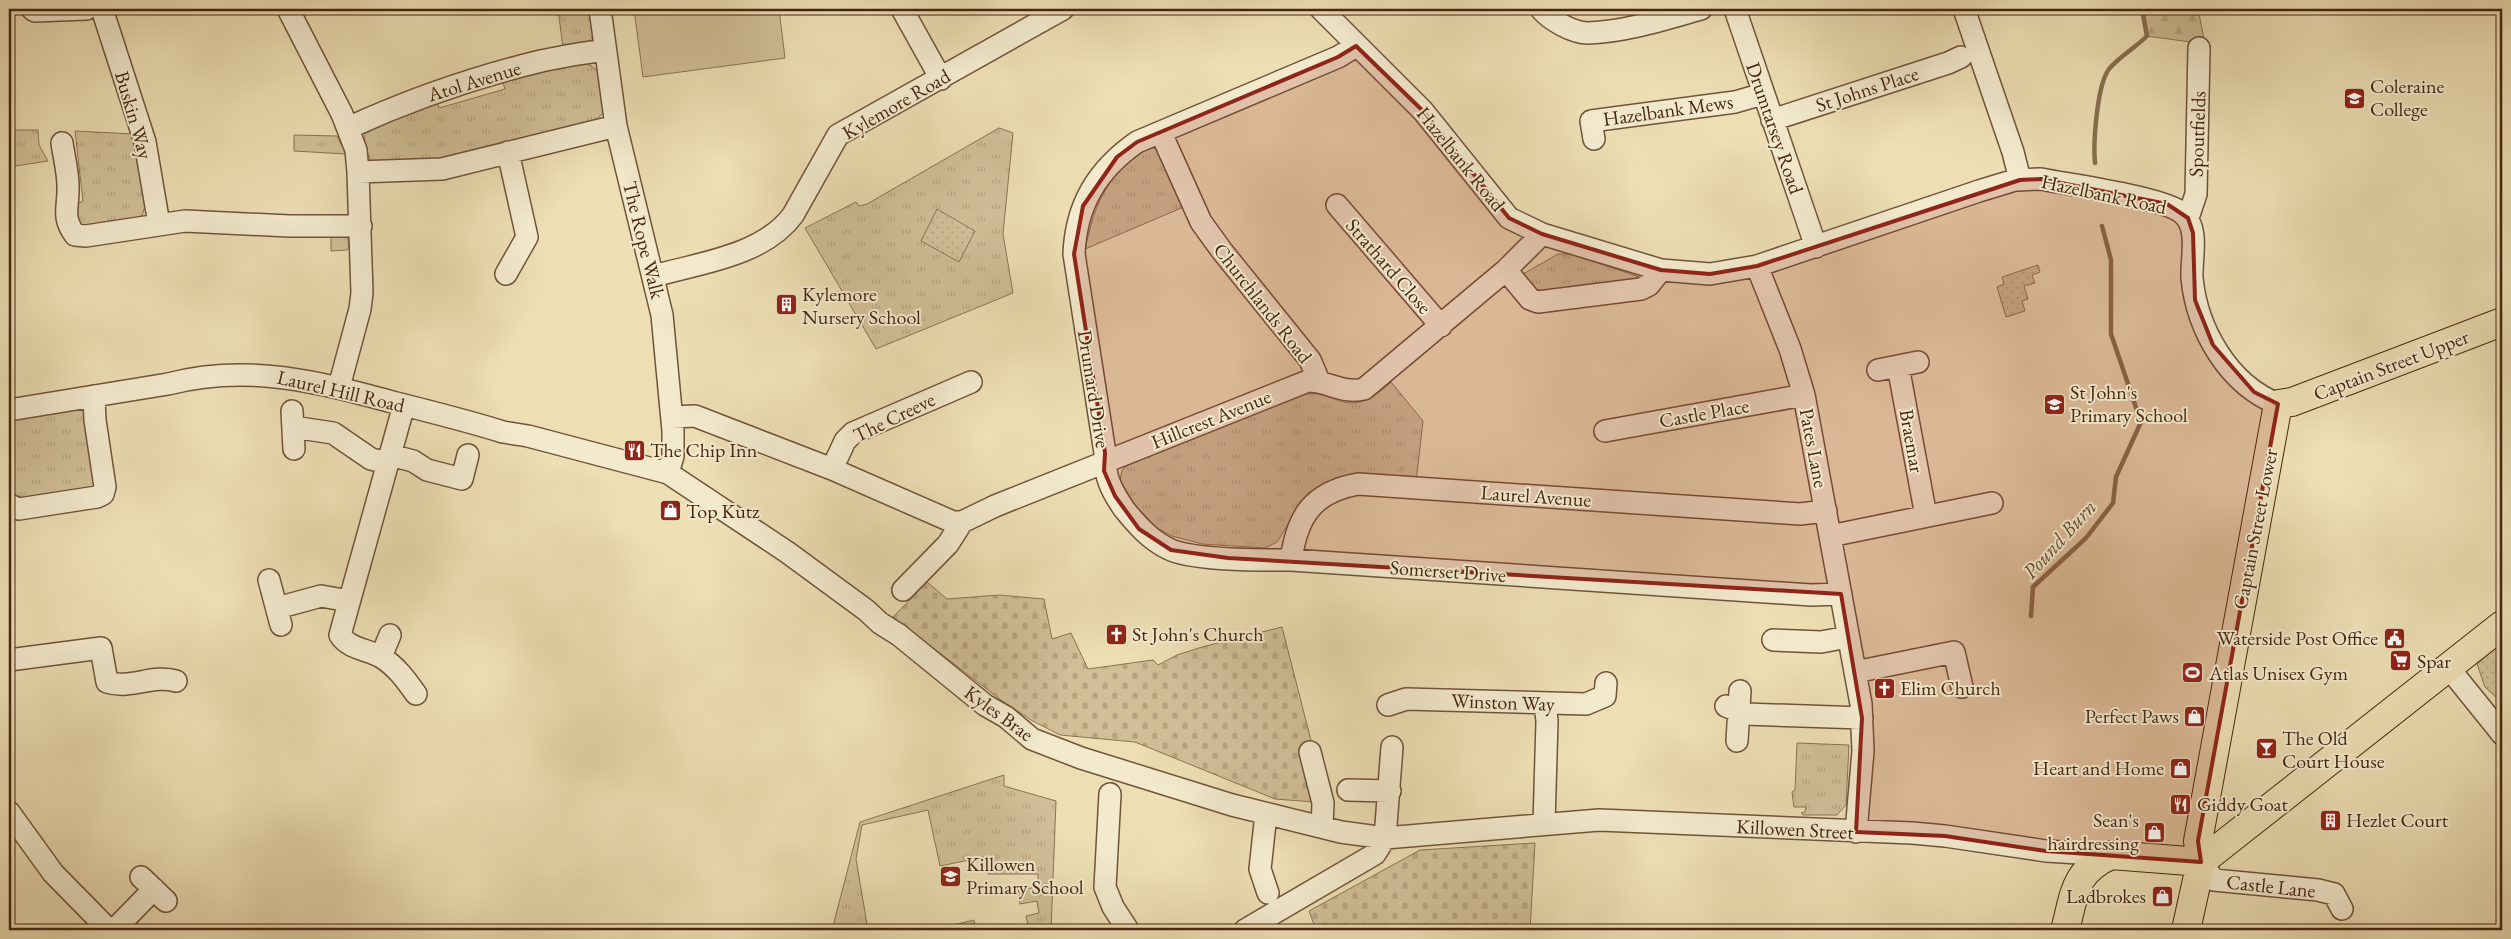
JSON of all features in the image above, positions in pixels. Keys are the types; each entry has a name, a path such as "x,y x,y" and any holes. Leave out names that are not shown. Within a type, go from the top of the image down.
{"main road":[{"name":"Captain Street Upper","path":"2278,404 2292,402 2502,322"},
{"name":"Captain Street Lower","path":"2186,930 2200,862 2198,841 2278,404"},
{"path":"2200,862 2502,625"},
{"path":"2065,930 2078,882 2090,866 2111,855"},
{"name":"Killowen Street","path":"2111,855 2200,862"}],"street":[{"path":"32,9 59,11 86,9"},
{"name":"Buskin Way","path":"102,9 145,142 159,224"},
{"path":"288,9 348,128 356,150 361,226 362,293 360,309 339,387"},
{"name":"The Rope Walk","path":"600,9 616,126 662,315 672,417 673,456 668,473"},
{"path":"902,9 941,79"},
{"name":"Kylemore Road","path":"654,276 724,259 769,237 786,225 793,215 838,135 1064,9"},
{"name":"Hazelbank Road","path":"1321,9 1423,111 1509,218 1542,234 1661,270 1710,274 1757,266 1980,191 2020,180 2041,179 2167,204 2188,218 2193,233 2194,293 2202,325 2213,345 2254,392 2278,404"},
{"path":"1541,9 1566,26 1586,33 1626,28 1701,9"},
{"name":"Drumtarsey Road","path":"1735,9 1816,246"},
{"path":"1964,9 2013,152 2020,180"},
{"name":"Drumard Drive","path":"962,522 995,506 1105,462 1074,254 1075,234 1083,206 1097,180 1117,157 1137,142 1338,57 1356,46"},
{"name":"Spoutfields","path":"2188,218 2196,194 2199,48"},
{"name":"Atol Avenue","path":"348,128 388,109 501,72 542,60 605,50"},
{"name":"St Johns Place","path":"1772,120 1948,63 1961,57"},
{"name":"Hazelbank Mews","path":"1594,139 1591,122 1735,102 1763,94"},
{"path":"358,172 442,169 616,126"},
{"name":"Churchlands Road","path":"1161,133 1202,222 1222,252 1310,360 1319,381 1350,392 1364,389 1506,270 1542,234"},
{"path":"62,144 68,187 66,212 68,225 75,235 86,236 159,224 208,220 289,226 361,226"},
{"path":"506,274 526,238 508,152"},
{"name":"Strathard Close","path":"1337,205 1440,326"},
{"name":"Pates Lane","path":"1757,266 1787,340 1804,395 1855,672 1862,718 1863,751 1856,832"},
{"path":"1506,270 1530,299 1538,302 1642,289 1649,285 1661,270"},
{"name":"Braemar","path":"1898,366 1926,516"},
{"name":"Laurel Hill Road","path":"9,410 168,384 187,379 269,375 300,378 339,387 668,473"},
{"name":"Hillcrest Avenue","path":"1105,462 1294,386 1308,381 1319,381"},
{"name":"The Creeve","path":"832,469 845,441 853,433 971,382"},
{"name":"Castle Place","path":"1605,431 1804,395"},
{"path":"9,504 19,509 97,498 103,494 105,487 94,420 94,396"},
{"path":"404,405 340,634 346,642 381,657 403,675 416,694"},
{"path":"672,417 695,416 832,469 953,522 962,522"},
{"path":"294,449 293,419 333,433 371,459 413,461 427,470 462,479 468,455"},
{"name":"Somerset Drive","path":"1105,462 1104,471 1115,496 1139,529 1170,550 1228,558 1291,560 1811,595 1840,594"},
{"name":"Kyles Brae","path":"668,473 787,552 866,610 985,705 1006,717 1032,739 1081,758 1155,782 1266,814 1331,830 1385,838"},
{"name":"Laurel Avenue","path":"1291,560 1303,518 1321,497 1337,488 1358,484 1800,514 1826,511"},
{"path":"1830,536 1992,503"},
{"path":"903,590 948,544 962,522"},
{"path":"269,580 279,616 321,596 349,601"},
{"path":"381,657 390,635"},
{"path":"1772,640 1821,642 1848,637"},
{"path":"9,660 65,651 101,648 107,682 118,686 165,678 176,681"},
{"path":"1855,672 1954,652 1962,687"},
{"path":"2448,667 2502,734"},
{"name":"Winston Way","path":"1388,705 1406,699 1586,704 1605,696 1606,683"},
{"path":"1737,741 1735,703 1746,714 1862,718"},
{"path":"1544,824 1548,721 1545,704"},
{"path":"1244,930 1351,870 1374,854 1385,838 1392,747"},
{"path":"1310,752 1322,803 1331,830 1350,856 1351,870"},
{"path":"1348,790 1390,791"},
{"path":"1110,794 1105,887 1113,907 1128,930"},
{"path":"9,812 53,873 109,930"},
{"path":"1266,814 1260,869 1268,893"},
{"name":"Killowen Street","path":"1385,838 1598,820 1945,836 2046,851 2111,855"},
{"name":"Killowen Street","path":"2046,851 2068,866 2078,882"},
{"name":"Castle Lane","path":"2200,862 2214,880 2318,890 2334,894 2342,909"},
{"path":"114,930 154,889"}],"highlighted area":[{"path":"1356,46 1423,111 1509,218 1542,234 1661,270 1710,274 1757,266 2020,180 2041,179 2167,204 2188,218 2193,233 2195,300 2213,345 2254,392 2278,404 2198,841 2201,862 2046,851 1945,836 1856,832 1862,718 1841,594 1228,558 1171,550 1139,529 1115,496 1104,471 1105,453 1074,254 1083,206 1117,157 1137,142 1338,57"}],"green space":[{"path":"558,9 591,9 593,34 588,42 563,48"},
{"path":"634,9 779,9 785,58 643,77"},
{"path":"2142,9 2198,9 2205,44 2147,36"},
{"path":"583,63 597,70 601,76 604,89 603,113 588,128 508,148 453,159 398,163 371,161 369,158 365,142 366,131 377,121 387,116 436,98 439,108 505,89 501,76"},
{"path":"999,128 1013,133 1003,234 1013,293 876,349 805,228 856,202 859,206 867,204"},
{"path":"9,130 38,130 39,145 48,161 9,167"},
{"path":"75,131 134,134 146,203 142,216 82,228 71,207 83,201"},
{"path":"294,135 337,136 346,154 294,151"},
{"path":"1148,147 1157,149 1186,206 1085,249 1096,210 1111,181 1114,169"},
{"path":"937,209 975,231 959,262 921,241"},
{"path":"331,235 344,236 348,239 349,247 347,250 331,251"},
{"path":"1558,254 1572,254 1642,278 1638,283 1533,294 1523,274"},
{"path":"2038,265 2040,272 2032,275 2035,283 2024,286 2028,299 2022,301 2025,311 2006,317 1997,287 2004,284 2002,277"},
{"path":"1391,382 1423,421 1416,482 1334,479 1304,499 1277,542 1265,548 1202,544 1172,536 1157,528 1135,505 1120,480 1122,470 1128,465 1295,394 1310,393 1352,403 1375,395"},
{"path":"81,408 86,411 96,490 19,501 10,496 9,418"},
{"path":"927,582 947,599 999,595 1044,599 1052,639 1071,633 1088,669 1153,660 1158,665 1177,655 1202,647 1282,627 1327,803 1275,799 1135,742 1060,735 1031,720 1001,700 893,617"},
{"path":"2502,642 2502,703 2485,687 2477,664"},
{"path":"1797,743 1849,745 1846,805 1837,815 1803,815 1801,813 1805,812 1806,807 1794,807 1792,792 1795,790"},
{"path":"1004,775 1004,786 1056,801 1051,930 1029,930 1026,916 1039,913 1037,901 1020,904 1018,888 1038,888 1038,874 988,874 984,857 940,866 928,810 862,825 856,859 868,930 832,930 860,822"},
{"path":"1535,843 1530,930 1316,930 1309,911 1420,850"},
{"path":"974,920 976,930 956,930 949,926"}],"waterway":[{"name":"Pound Burn","path":"2095,163 2095,129 2101,88 2109,69 2147,36 2142,9"},
{"name":"Pound Burn","path":"2031,616 2033,587 2086,538 2113,503 2116,477 2141,422 2111,334 2111,260 2102,226"}],"place":[{"name":"Coleraine College","path":"2354,98"},
{"name":"Kylemore Nursery School","path":"786,305"},
{"name":"St John's Primary School","path":"2054,404"},
{"name":"The Chip Inn","path":"634,450"},
{"name":"Top Kutz","path":"670,511"},
{"name":"St John's Church","path":"1116,634"},
{"name":"Waterside Post Office","path":"2394,638"},
{"name":"Spar","path":"2401,661"},
{"name":"Atlas Unisex Gym","path":"2193,673"},
{"name":"Elim Church","path":"1884,688"},
{"name":"Perfect Paws","path":"2195,716"},
{"name":"The Old Court House","path":"2266,749"},
{"name":"Heart and Home","path":"2180,768"},
{"name":"Giddy Goat","path":"2181,804"},
{"name":"Hezlet Court","path":"2330,820"},
{"name":"Sean's hairdressing","path":"2155,832"},
{"name":"Killowen Primary School","path":"950,876"},
{"name":"Ladbrokes","path":"2162,896"}]}
